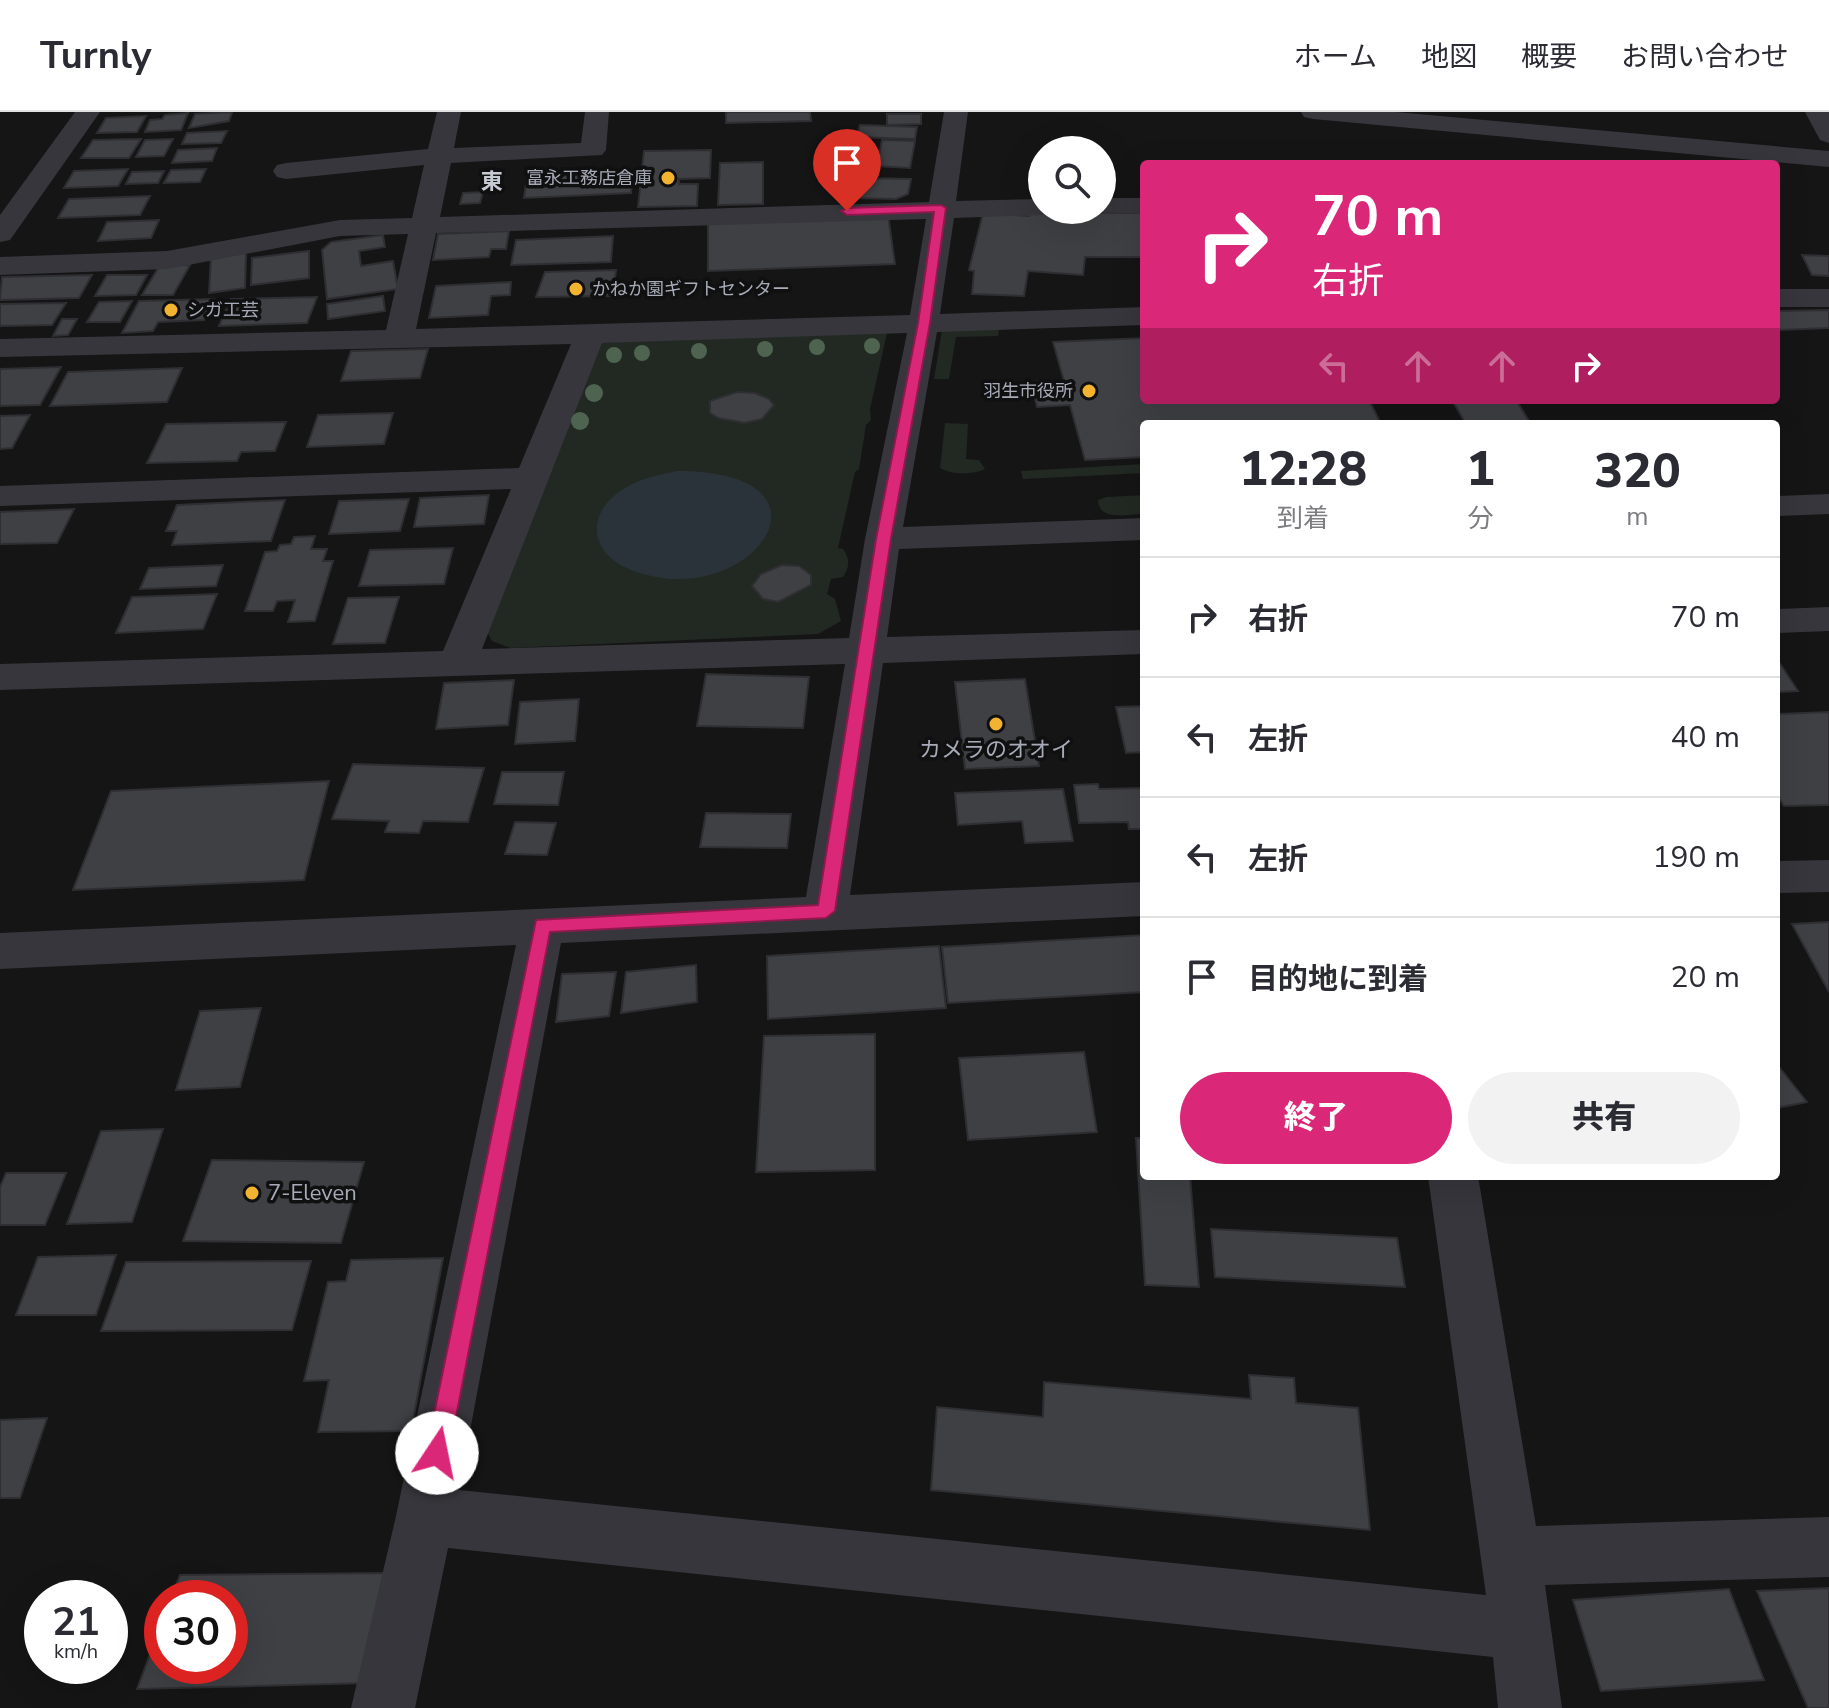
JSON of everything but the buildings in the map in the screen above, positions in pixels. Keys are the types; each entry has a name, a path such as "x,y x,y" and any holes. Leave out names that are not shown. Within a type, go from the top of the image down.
{"street":[{"path":"3,225 88,112"},
{"path":"399,339 449,112"},
{"path":"286,171 439,156 593,150 597,112"},
{"path":"826,911 883,539 924,323 956,112"},
{"path":"1313,112 1468,139 1829,159"},
{"path":"1817,112 1829,135"},
{"path":"1116,206 1140,206"},
{"path":"0,266 167,260 340,228 1028,207"},
{"path":"1780,298 1829,298"},
{"path":"0,348 590,334 1140,316"},
{"path":"457,664 590,334"},
{"path":"0,496 531,478"},
{"path":"1780,506 1829,504"},
{"path":"883,539 1140,529"},
{"path":"1780,621 1829,619"},
{"path":"0,677 1140,642"},
{"path":"1780,877 1829,876"},
{"path":"0,951 826,911 1140,899"},
{"path":"383,1708 425,1516 542,925"},
{"path":"1454,1180 1511,1556 1530,1708"},
{"path":"425,1516 1518,1629"},
{"path":"1511,1556 1829,1547"}],"shaded area":[{"path":"888,329 870,409 871,420 866,425 859,469 855,472 838,548 843,549 848,566 843,577 831,579 827,594 835,599 841,621 818,634 511,648 492,641 484,626 597,343"},
{"path":"999,329 998,336 956,337 949,379 934,379 942,330"},
{"path":"945,423 968,424 966,459 979,460 985,469 962,473 940,468"},
{"path":"1140,464 1140,473 1023,479 1021,471"},
{"path":"677,471 730,477 761,493 771,514 765,538 744,559 713,574 674,579 631,570 606,553 597,532 598,520 612,498 637,482"},
{"path":"1140,495 1140,514 1109,514 1103,511 1098,500"}],"place":[{"name":"富永工務店倉庫","path":"668,178"},
{"name":"かねか園ギフトセンター","path":"576,289"},
{"name":"シガ工芸","path":"171,310"},
{"name":"羽生市役所","path":"1089,391"},
{"name":"カメラのオオイ","path":"996,724"},
{"name":"7-Eleven","path":"252,1193"}],"district":[{"name":"東","path":"492,182"}],"route":[{"path":"437,1453 542,925 826,911 883,539 924,323 941,208 847,211"}]}
